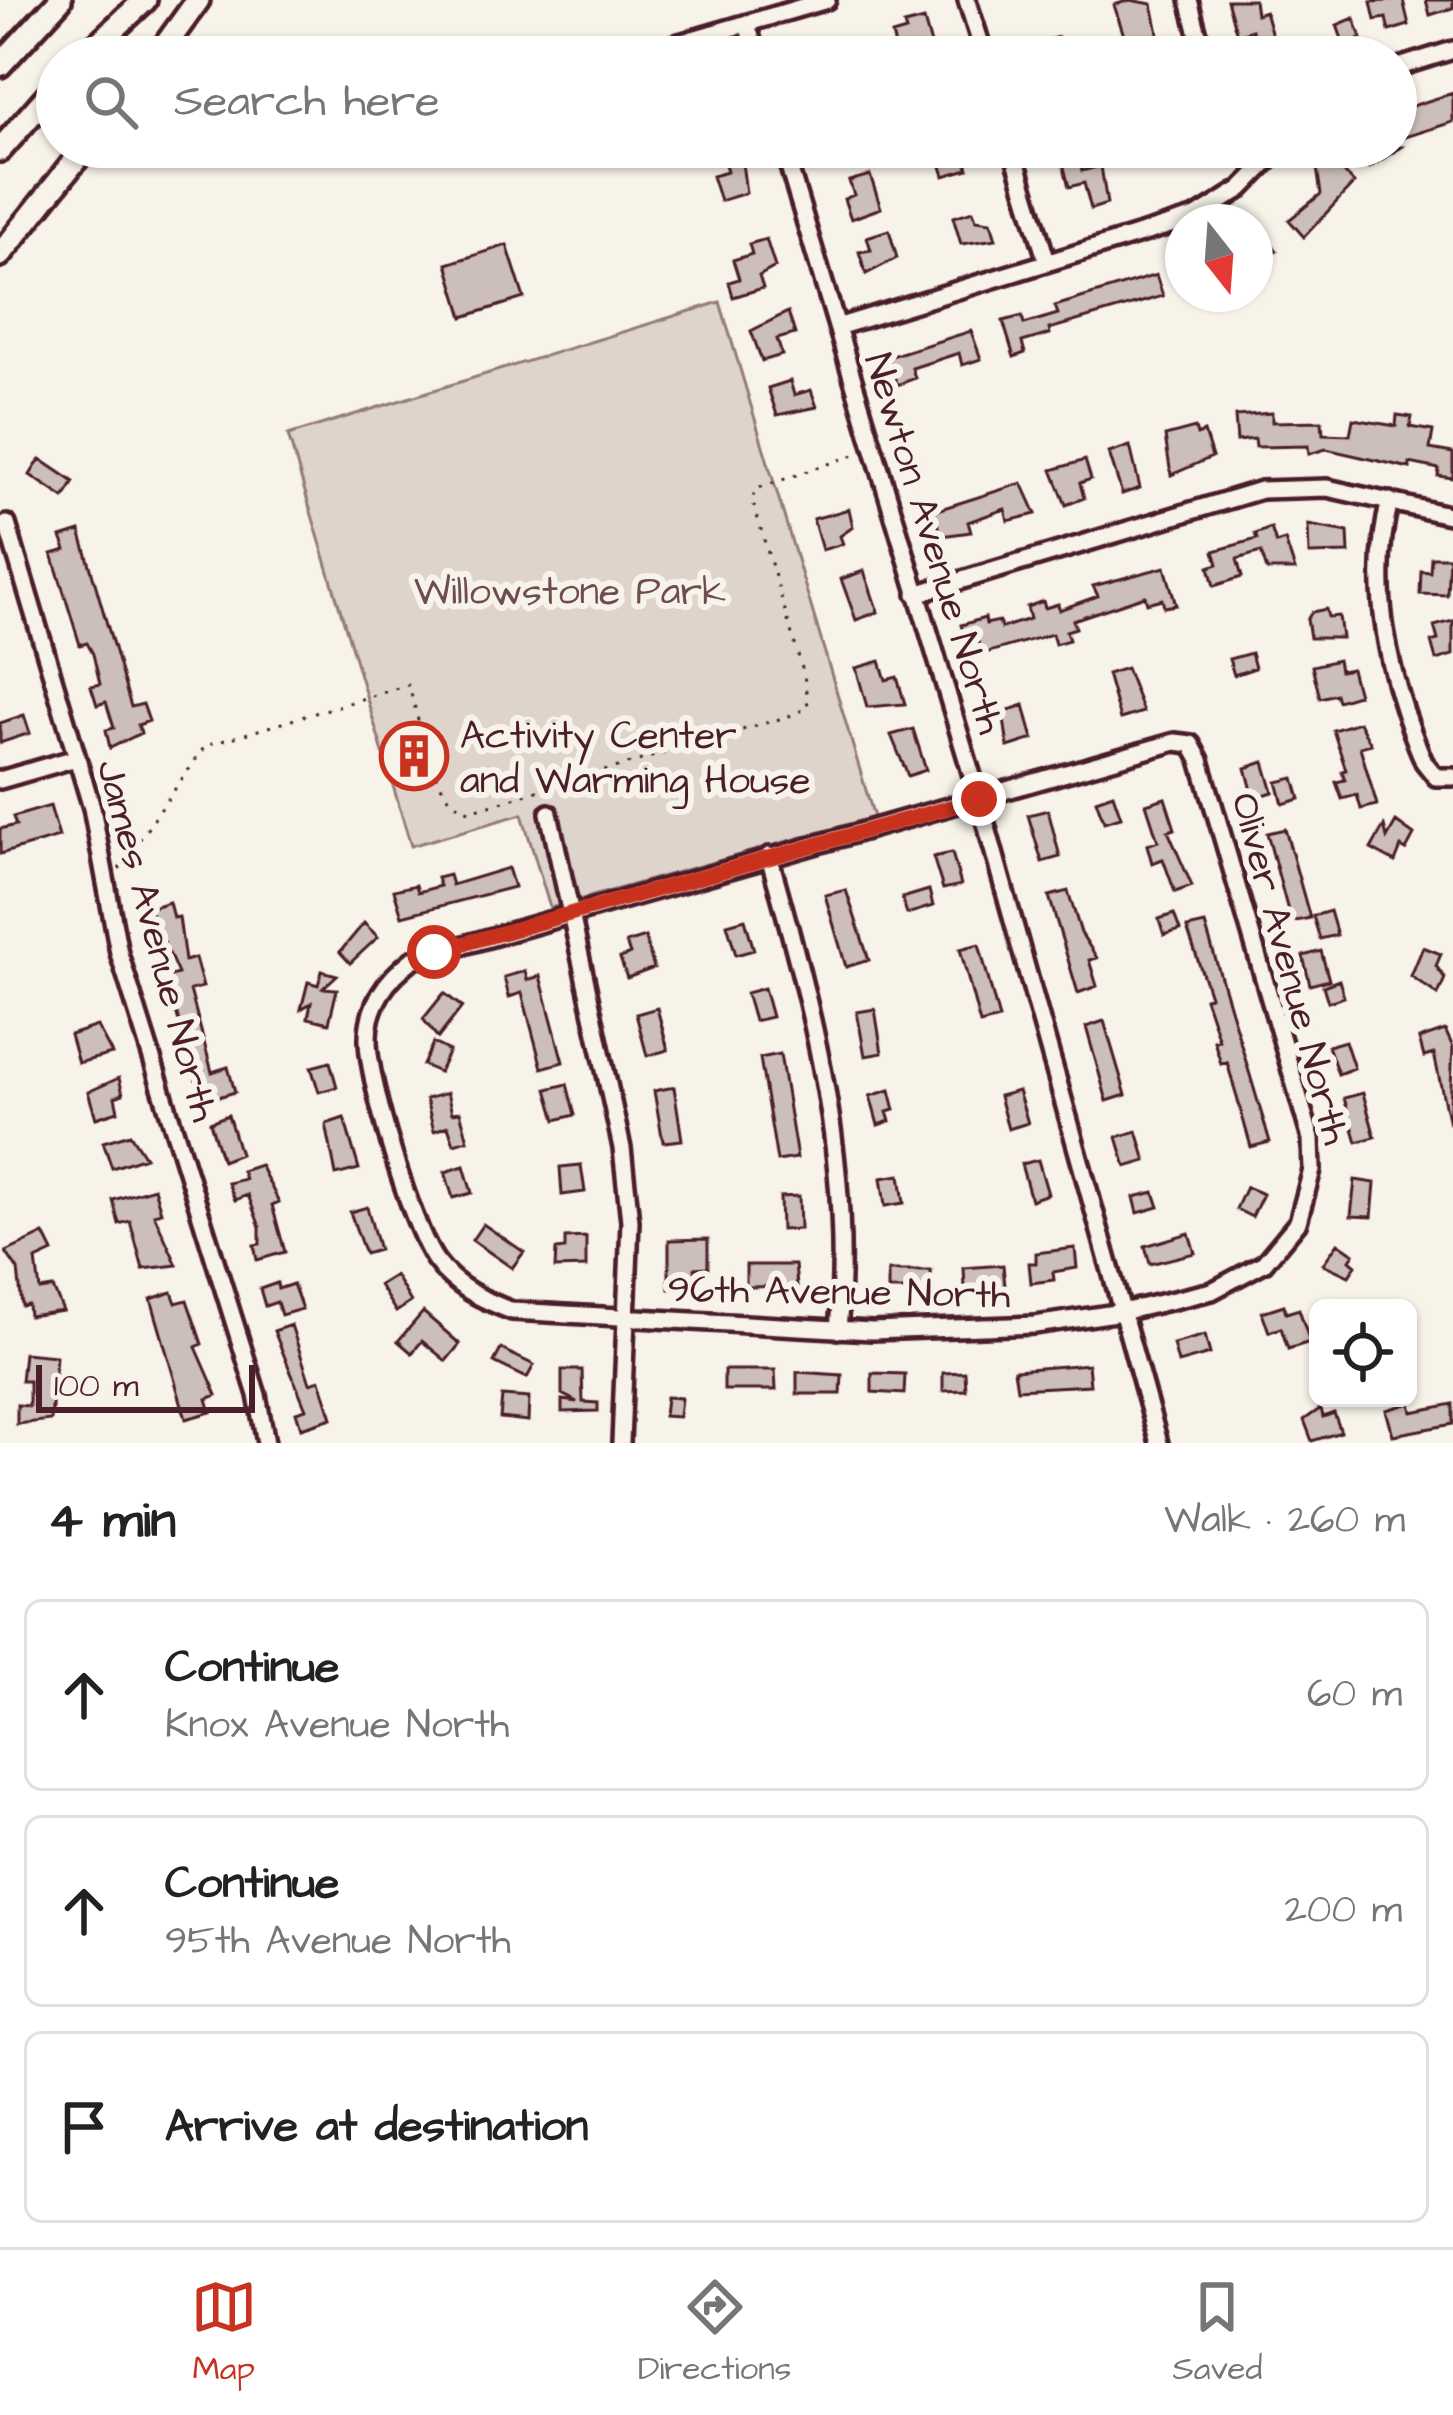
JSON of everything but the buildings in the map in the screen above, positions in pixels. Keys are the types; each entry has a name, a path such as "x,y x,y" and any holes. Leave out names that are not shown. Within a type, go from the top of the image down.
{"highway":[{"path":"0,65 60,0"},
{"path":"106,36 145,0"},
{"path":"173,36 198,0"},
{"path":"0,151 36,109"},
{"path":"0,255 69,168"}],"street":[{"path":"702,36 827,0"},
{"path":"967,0 978,36"},
{"path":"1189,0 1198,36"},
{"path":"746,23 750,36"},
{"path":"1417,61 1453,50"},
{"name":"Newton Avenue North","path":"789,168 979,799 1159,1443"},
{"path":"1018,168 1047,262"},
{"path":"837,327 1196,217 1241,189 1260,168"},
{"path":"916,594 1261,490 1327,488 1453,516"},
{"path":"1390,501 1381,556 1384,628 1419,751 1444,777"},
{"name":"James Avenue North","path":"7,524 76,758 108,885 119,952 257,1396 266,1443"},
{"name":"96th Avenue North","path":"1123,1312 950,1331 838,1330 512,1312 459,1285 437,1263 411,1208 368,1040 380,994 412,960 1174,742 1191,744"},
{"name":"Oliver Avenue North","path":"1123,1312 1212,1291 1264,1263 1298,1222 1312,1170 1306,1115 1200,760 1191,744"},
{"path":"0,780 76,758"},
{"path":"549,813 571,896 566,914 622,1148 630,1221 621,1443"},
{"path":"769,856 830,1097 840,1164 838,1330"}],"path":[{"path":"108,885 205,746 408,685 443,793 456,808 470,811 796,714 808,706 804,675 752,499 756,489 873,449"}],"green space":[{"name":"Willowstone Park","path":"720,302 874,817 550,908 522,814 411,846 288,435"}],"place":[{"name":"Activity Center and Warming House","path":"414,756"}],"route":[{"path":"434,952 979,799"}]}
